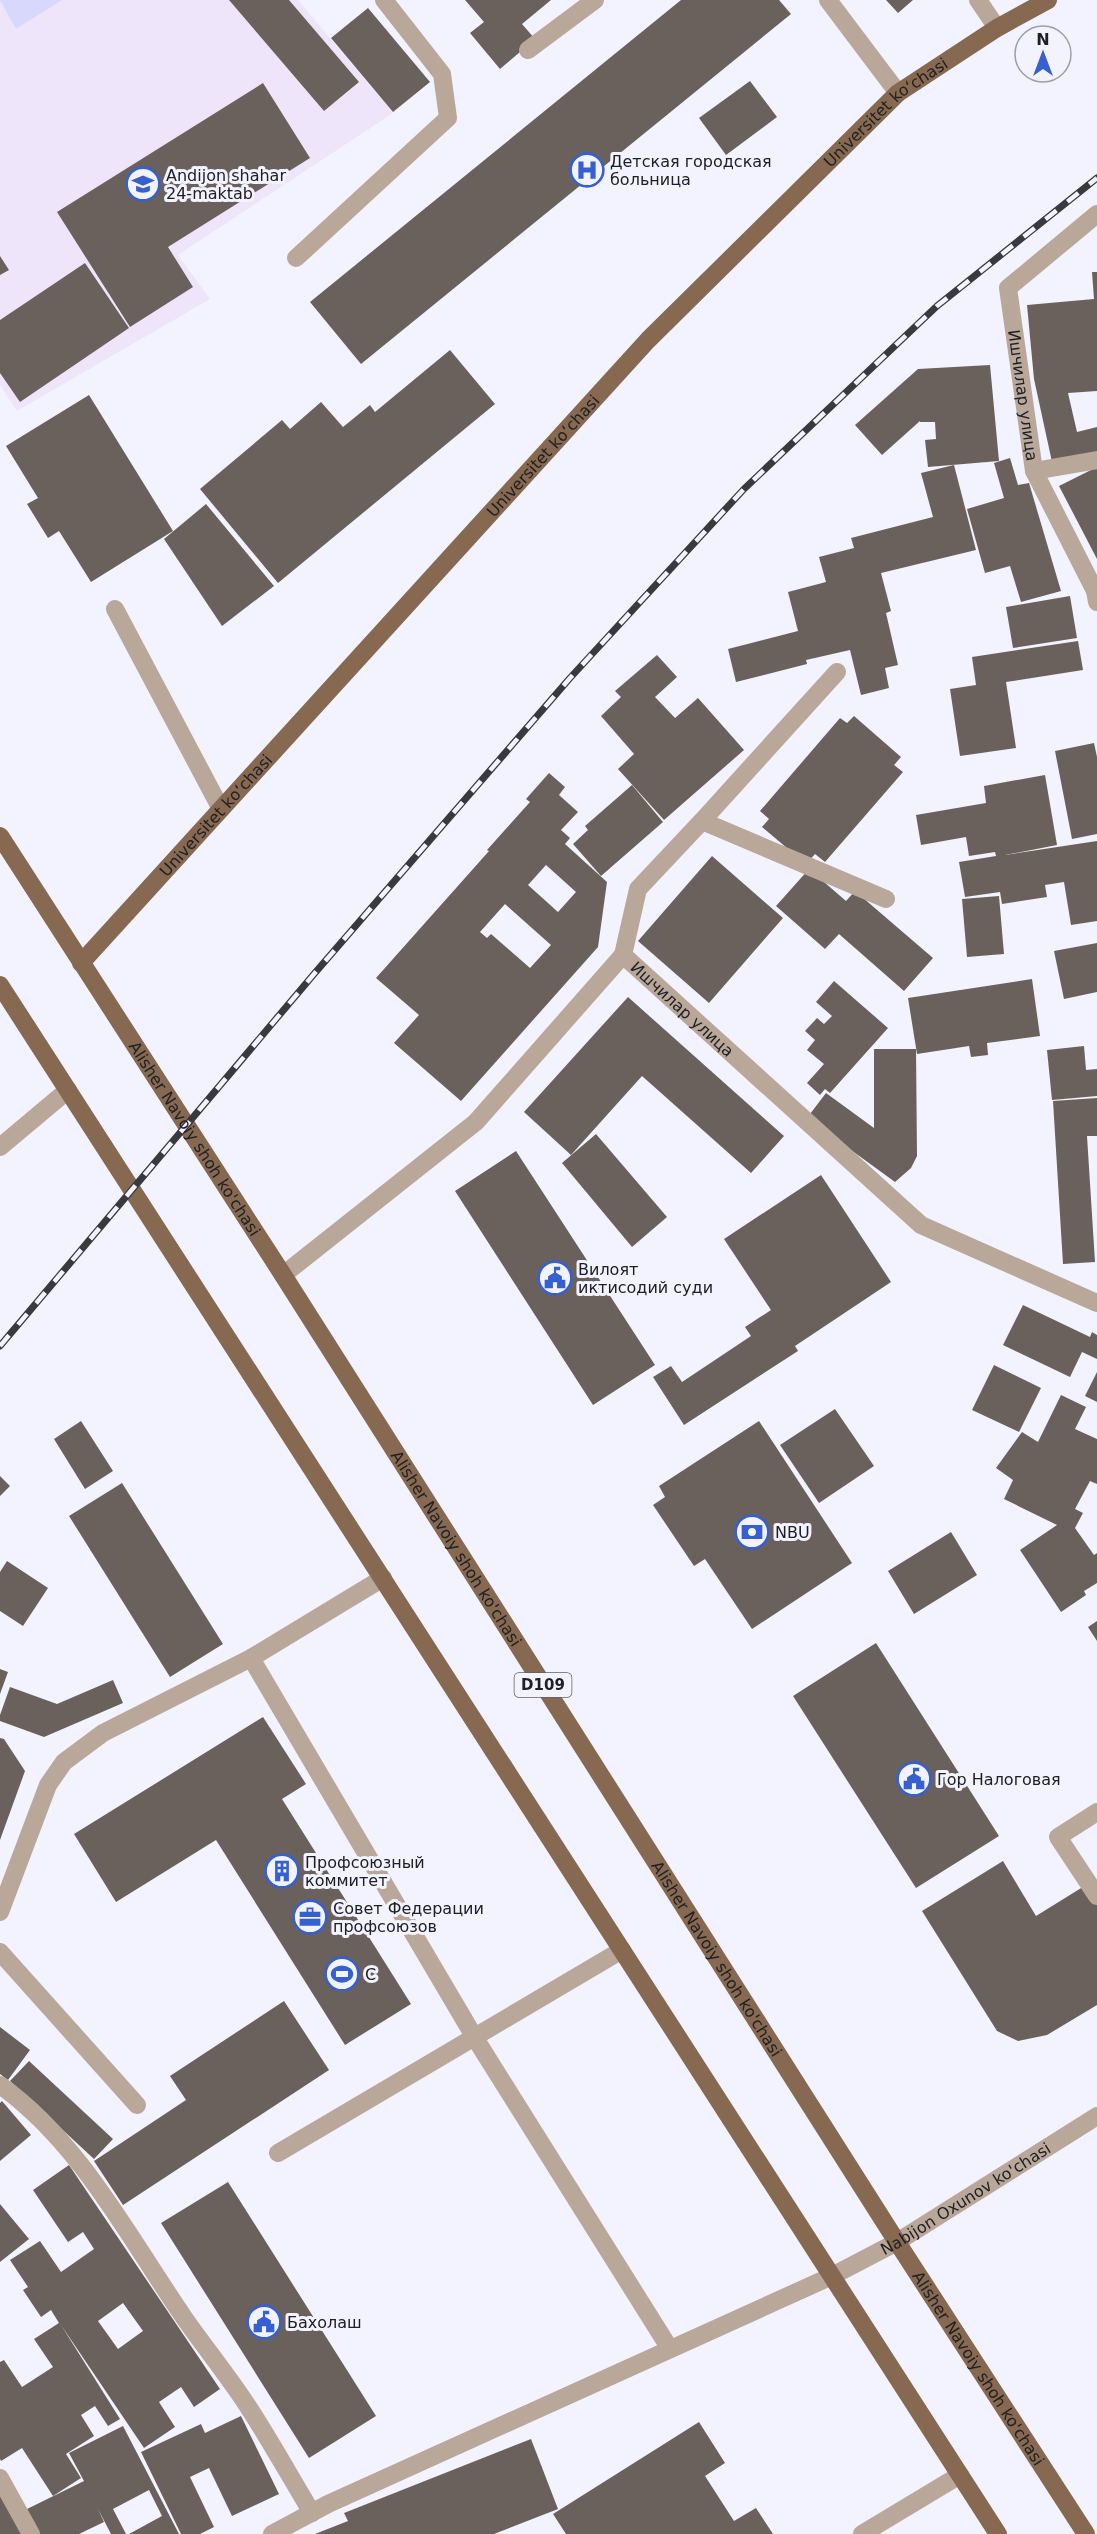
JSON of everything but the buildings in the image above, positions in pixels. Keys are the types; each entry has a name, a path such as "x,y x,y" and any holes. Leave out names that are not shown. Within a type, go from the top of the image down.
{"main road":[{"name":"Universitet kо‘chasi","path":"81,963 648,340 898,93 997,28 1044,1"},
{"name":"Alisher Navoiy shoh ko'chasi","path":"0,836 283,1275 897,2242 1086,2534"},
{"path":"0,985 998,2534"}],"street":[{"path":"296,258 448,118 442,74 384,0"},
{"path":"528,50 595,0"},
{"path":"828,0 898,93"},
{"path":"978,0 997,28"},
{"name":"Ишчилар улица","path":"1097,214 1008,288 1034,471 1095,591 1097,603"},
{"path":"1034,471 1097,460"},
{"path":"115,609 220,809"},
{"path":"623,955 630,915 638,889 837,672"},
{"path":"702,821 886,899"},
{"name":"Ишчилар улица","path":"283,1275 476,1122 623,955 921,1225 1097,1303"},
{"path":"0,1147 68,1090"},
{"path":"0,1912 48,1785 64,1762 103,1734 251,1658 383,1578"},
{"path":"251,1658 475,2038 670,2349"},
{"path":"1097,1812 1058,1837 1097,1896"},
{"path":"278,2153 622,1950"},
{"path":"0,1952 137,2105"},
{"path":"0,2085 23,2102 72,2156 111,2207 185,2319 249,2407 312,2513"},
{"name":"Nabijon Oxunov ko'chasi","path":"272,2534 312,2513 832,2276 897,2242 1097,2116"},
{"path":"862,2534 960,2475"},
{"path":"0,2478 31,2534"}],"shaded area":[{"name":"Andijon shahar 24-maktab","path":"0,0 298,0 393,113 178,255 210,299 17,411 0,385"},
{"path":"0,0 62,0 16,29"}],"railway":[{"path":"0,1346 314,974 570,678 744,489 937,306 1097,178"}],"place":[{"name":"Детская городская больница","path":"587,170"},
{"name":"Andijon shahar 24-maktab","path":"143,184"},
{"name":"Вилоят иктисодий суди","path":"555,1278"},
{"name":"NBU","path":"752,1532"},
{"name":"Гор Налоговая","path":"914,1779"},
{"name":"Профсоюзный коммитет","path":"282,1871"},
{"name":"Совет Федерации профсоюзов","path":"310,1917"},
{"name":"С","path":"342,1974"},
{"name":"Бахолаш","path":"264,2322"}]}
